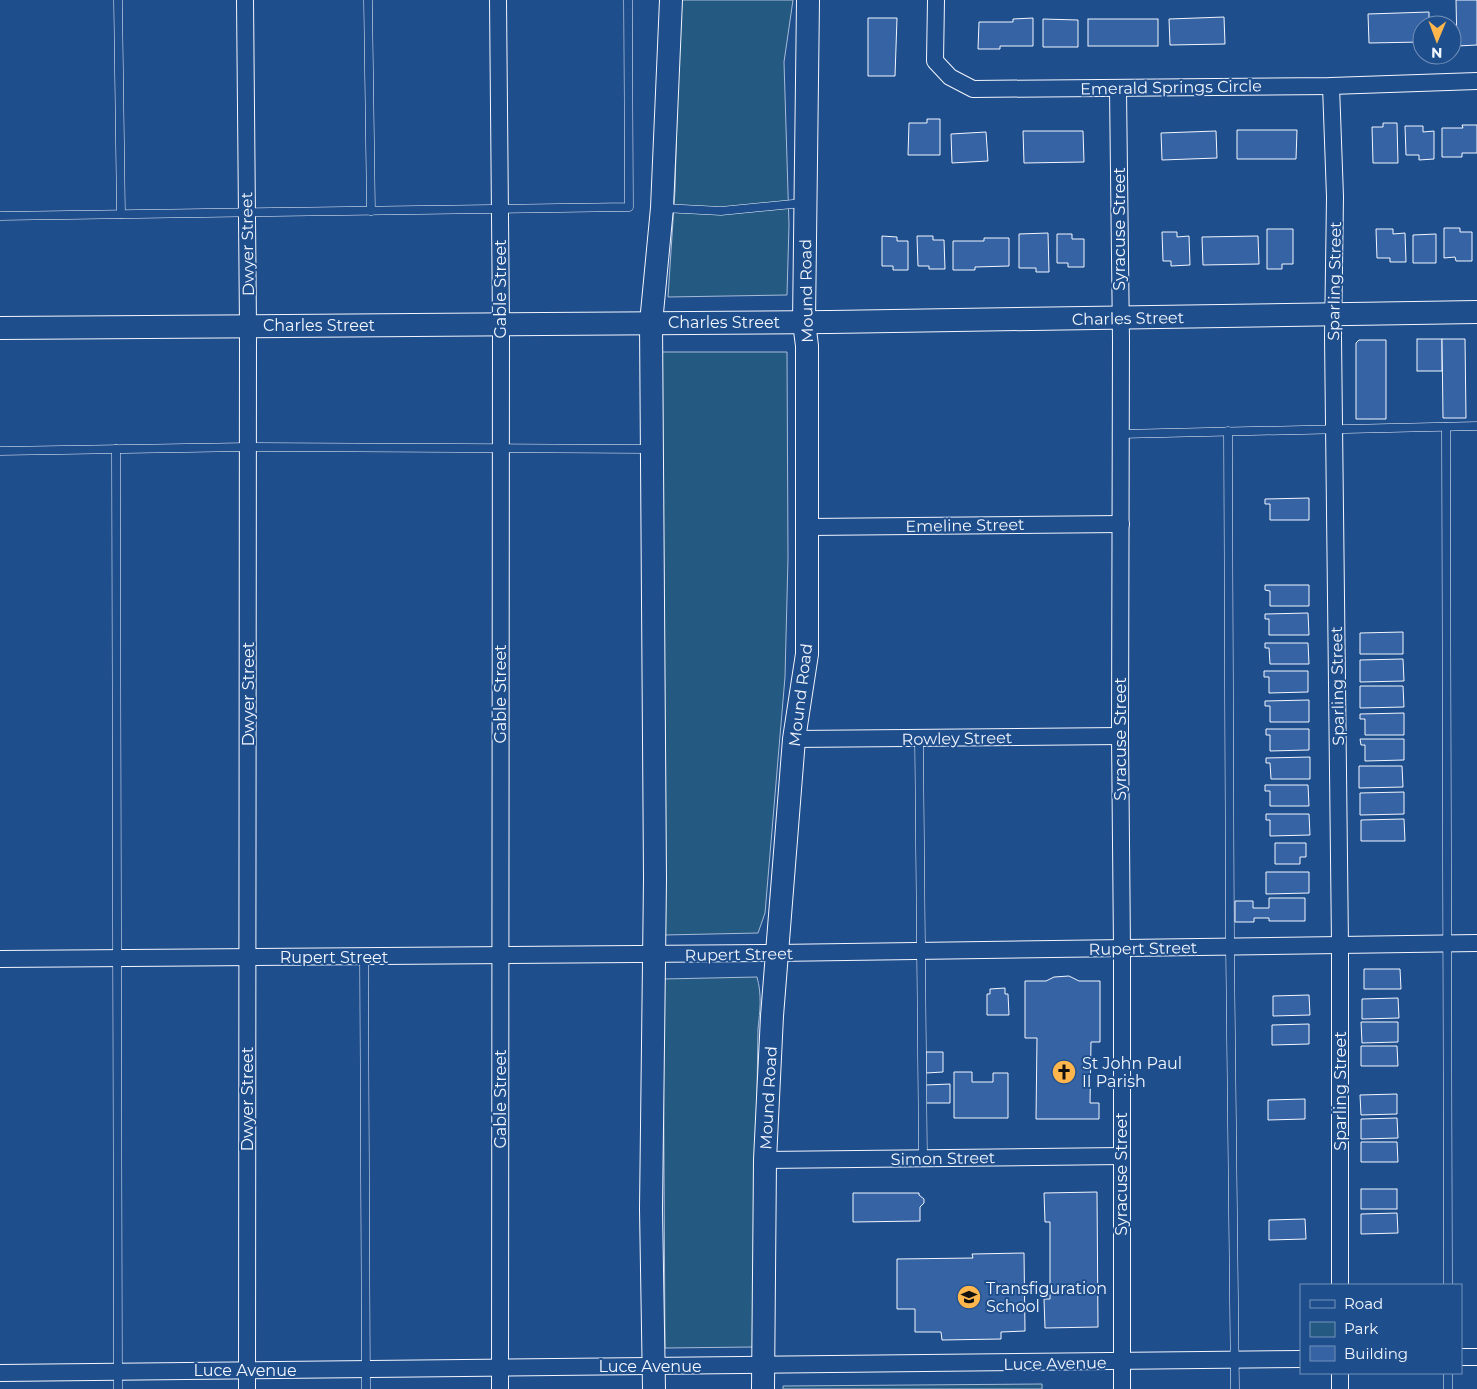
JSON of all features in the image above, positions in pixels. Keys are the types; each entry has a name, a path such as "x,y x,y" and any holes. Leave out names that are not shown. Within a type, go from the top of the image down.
{"main road":[{"path":"654,1389 651,1209 654,955 651,323 662,208 671,0"},
{"name":"Mound Road","path":"763,1389 765,1160 772,1016 794,739 807,654 807,346 804,322 808,0"},
{"name":"Charles Street","path":"0,328 804,322 1477,312"}],"street":[{"name":"Dwyer Street","path":"245,0 248,326 247,1389"},
{"name":"Gable Street","path":"498,0 501,324 500,1389"},
{"name":"Emerald Springs Circle","path":"936,0 935,61 950,77 973,89 1331,86 1477,81"},
{"name":"Sparling Street","path":"1331,86 1335,197 1334,430 1340,946 1340,1284"},
{"name":"Syracuse Street","path":"1118,89 1121,434 1122,1389"},
{"name":"Emeline Street","path":"808,527 1121,524"},
{"name":"Rowley Street","path":"794,739 1120,736"},
{"name":"Rupert Street","path":"0,959 654,955 1477,943"},
{"name":"Simon Street","path":"765,1160 1121,1156"},
{"path":"1462,1357 1477,1357"},
{"name":"Luce Avenue","path":"0,1373 1300,1359"},
{"path":"1340,1374 1340,1389"}],"lane":[{"path":"118,0 121,214"},
{"path":"368,0 371,211"},
{"path":"0,216 629,207 628,0"},
{"path":"662,208 722,211 805,203"},
{"path":"1121,434 1477,426"},
{"path":"1446,427 1448,1284"},
{"path":"1228,432 1230,947 1235,1389"},
{"path":"0,451 248,447 652,449"},
{"path":"116,449 118,1389"},
{"path":"918,738 924,1158"},
{"path":"364,956 366,1389"},
{"path":"1448,1374 1448,1389"}],"green space":[{"path":"680,0 793,0 784,62 789,225 787,295 668,297 675,190"},
{"path":"660,352 787,352 788,558 785,677 765,913 758,933 664,935"},
{"path":"757,977 760,1003 753,1347 665,1348 663,979"},
{"path":"1042,1384 1042,1389 783,1389 783,1386"}],"building":[{"path":"1456,0 1477,0 1477,45 1462,46 1462,15 1456,15"},
{"path":"1429,12 1429,15 1412,15 1412,42 1369,43 1368,14"},
{"path":"1224,17 1225,44 1170,45 1169,19"},
{"path":"868,18 897,18 895,76 868,76"},
{"path":"1033,18 1033,46 1000,46 1000,49 978,49 979,22 1013,22 1013,19"},
{"path":"1043,19 1078,20 1078,47 1043,47"},
{"path":"1088,19 1158,19 1158,46 1088,46"},
{"path":"927,119 940,119 940,155 908,155 909,123 927,123"},
{"path":"1383,123 1397,123 1398,163 1373,163 1372,127 1383,127"},
{"path":"1462,125 1477,125 1477,153 1462,153 1462,157 1442,157 1442,128 1463,128"},
{"path":"1405,126 1423,126 1423,132 1434,131 1434,159 1419,160 1419,155 1406,155"},
{"path":"1237,130 1297,130 1296,159 1237,159"},
{"path":"1023,131 1083,131 1084,162 1024,163"},
{"path":"1216,131 1217,158 1162,160 1161,133"},
{"path":"986,132 988,161 952,163 951,134"},
{"path":"1444,228 1460,228 1460,232 1472,232 1472,261 1456,261 1455,257 1444,258"},
{"path":"1267,229 1293,229 1293,264 1282,264 1282,269 1267,269"},
{"path":"1376,229 1393,229 1393,234 1405,233 1406,262 1390,262 1390,258 1377,258"},
{"path":"1162,232 1177,232 1177,237 1189,236 1190,265 1171,266 1171,261 1163,261"},
{"path":"1048,233 1049,272 1036,272 1036,268 1019,268 1019,234"},
{"path":"1057,234 1072,234 1072,239 1084,239 1084,267 1068,267 1068,263 1057,263"},
{"path":"1436,234 1436,263 1413,263 1413,235"},
{"path":"882,236 897,237 897,241 908,241 908,270 893,270 893,266 882,266"},
{"path":"917,236 933,236 933,240 944,240 945,269 929,269 929,266 918,266"},
{"path":"1258,236 1259,264 1203,265 1202,237"},
{"path":"984,238 1009,238 1009,266 975,267 975,270 953,270 953,241 984,241"},
{"path":"1417,339 1442,339 1442,371 1417,371"},
{"path":"1442,339 1465,339 1466,418 1443,418"},
{"path":"1359,340 1386,340 1386,419 1356,419 1356,343"},
{"path":"1309,498 1309,520 1270,520 1270,504 1265,504 1265,499"},
{"path":"1265,585 1309,585 1309,606 1270,606 1270,591 1265,590"},
{"path":"1308,613 1309,635 1269,635 1269,619 1265,619 1265,614"},
{"path":"1403,632 1403,654 1360,654 1360,633"},
{"path":"1265,643 1308,643 1309,664 1270,664 1269,648 1265,648"},
{"path":"1403,659 1404,681 1360,682 1360,660"},
{"path":"1264,671 1308,671 1308,692 1269,693 1269,677 1264,677"},
{"path":"1360,686 1403,686 1404,707 1360,708"},
{"path":"1309,700 1309,722 1270,722 1270,706 1265,706 1265,701"},
{"path":"1404,713 1404,735 1365,735 1365,719 1360,719 1360,714"},
{"path":"1266,729 1309,729 1309,750 1270,751 1270,735 1266,735"},
{"path":"1360,739 1404,739 1404,760 1365,761 1365,745 1361,745"},
{"path":"1310,757 1310,779 1271,779 1270,763 1266,763 1266,758"},
{"path":"1359,766 1402,766 1403,787 1359,788"},
{"path":"1265,785 1308,785 1309,806 1270,806 1270,791 1265,791"},
{"path":"1404,792 1404,814 1360,815 1360,793"},
{"path":"1266,814 1309,814 1310,835 1270,836 1270,820 1266,820"},
{"path":"1404,819 1405,841 1361,841 1361,820"},
{"path":"1275,843 1306,843 1306,857 1300,857 1300,864 1275,864"},
{"path":"1266,872 1309,872 1309,893 1266,894"},
{"path":"1269,898 1305,898 1305,921 1269,921 1269,918 1254,918 1254,922 1235,922 1235,901 1253,901 1253,908 1269,908"},
{"path":"1364,969 1400,969 1401,989 1364,989"},
{"name":"St John Paul II Parish","path":"1069,976 1079,981 1100,981 1100,1042 1091,1042 1090,1103 1099,1103 1099,1119 1036,1119 1037,1038 1025,1038 1025,981 1046,981 1054,977"},
{"path":"1005,988 1005,994 1008,994 1009,1015 987,1015 987,994 990,994 990,989"},
{"path":"1309,995 1310,1015 1273,1016 1273,996"},
{"path":"1398,998 1399,1018 1362,1019 1362,999"},
{"path":"1361,1022 1398,1022 1398,1042 1362,1043"},
{"path":"1309,1024 1309,1044 1272,1045 1272,1025"},
{"path":"1361,1046 1397,1046 1398,1066 1361,1066"},
{"path":"926,1052 943,1052 943,1072 926,1073"},
{"path":"954,1072 972,1072 972,1082 993,1082 993,1073 1008,1073 1008,1118 954,1118"},
{"path":"950,1084 950,1103 926,1103 926,1085"},
{"path":"1397,1094 1397,1114 1361,1115 1360,1095"},
{"path":"1305,1099 1305,1119 1268,1120 1268,1100"},
{"path":"1397,1118 1398,1138 1361,1139 1361,1119"},
{"path":"1361,1142 1397,1142 1398,1162 1361,1162"},
{"path":"1361,1189 1397,1189 1397,1209 1361,1209"},
{"path":"1097,1192 1098,1327 1045,1328 1044,1299 1050,1299 1050,1222 1045,1222 1044,1193"},
{"path":"853,1193 919,1193 924,1199 924,1203 920,1207 920,1221 853,1222"},
{"path":"1397,1213 1398,1233 1361,1234 1361,1214"},
{"path":"1305,1219 1306,1239 1269,1240 1269,1220"},
{"path":"1024,1253 1025,1331 1001,1332 1001,1339 942,1340 941,1332 915,1332 915,1309 897,1309 897,1259 973,1258 972,1254"}],"place":[{"name":"St John Paul II Parish","path":"1064,1072"},
{"name":"Transfiguration School","path":"969,1297"}]}
